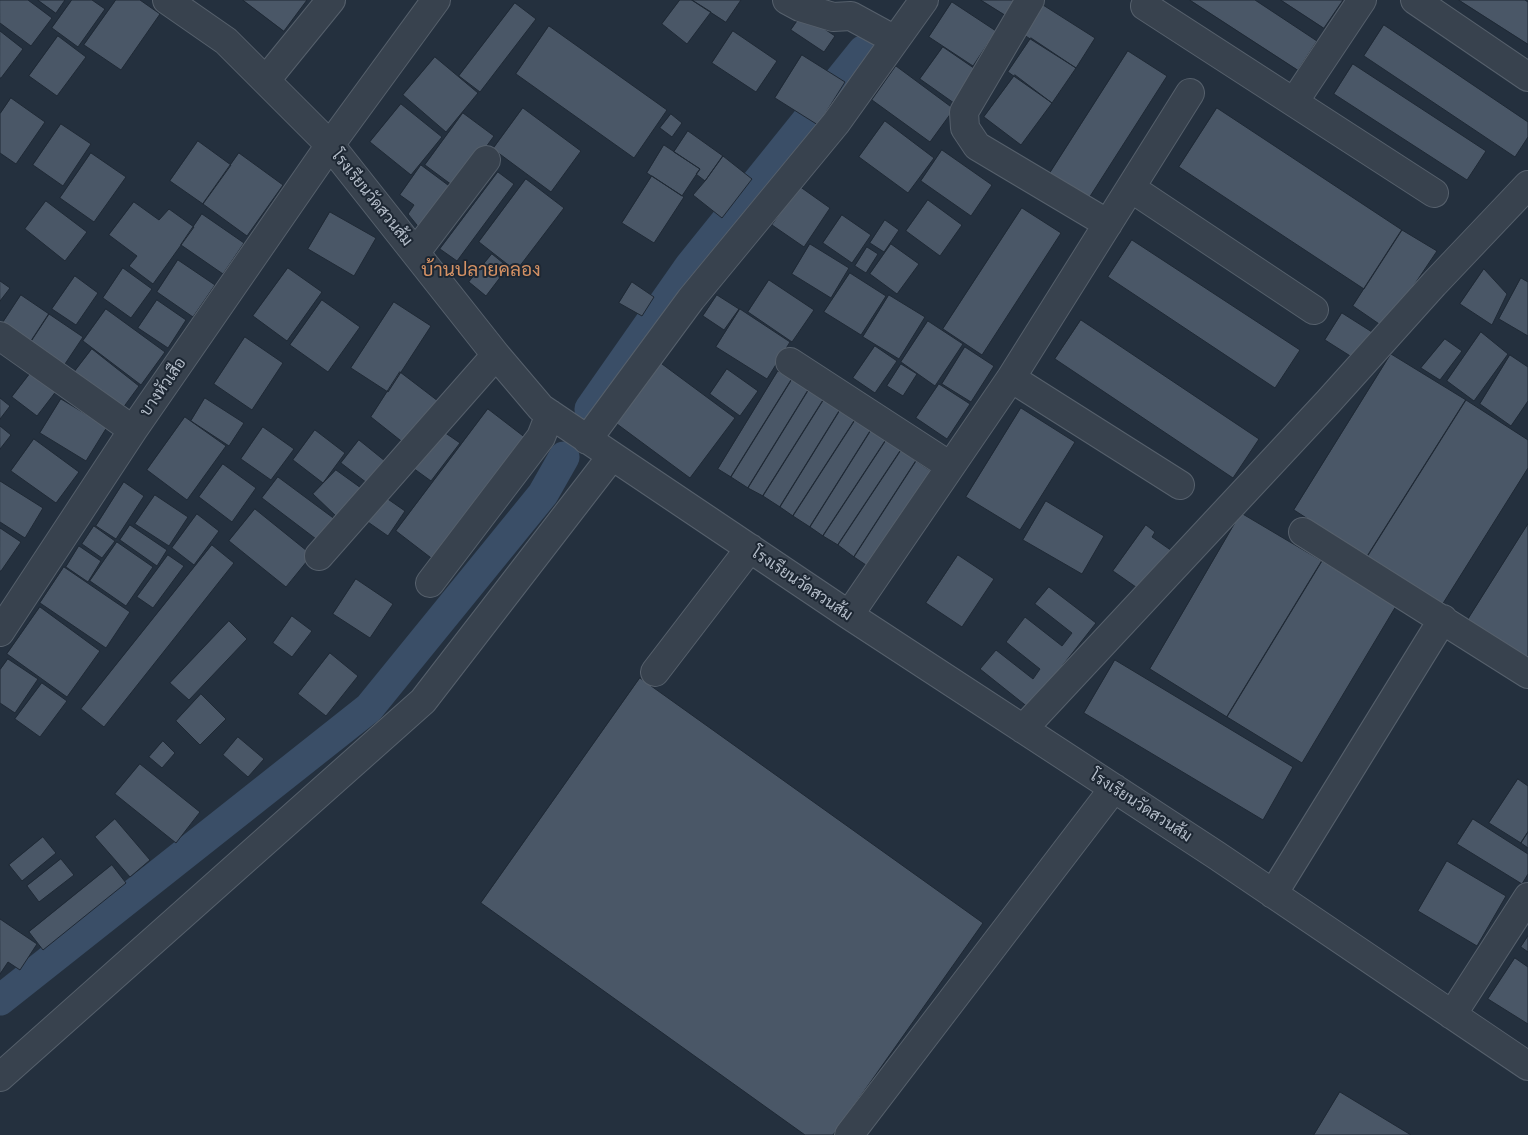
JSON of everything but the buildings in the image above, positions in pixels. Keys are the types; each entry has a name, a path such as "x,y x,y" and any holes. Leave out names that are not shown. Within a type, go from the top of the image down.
{"street":[{"name":"โรงเรียนวัดสวนส้ม","path":"167,0 226,41 324,139 416,252 496,355 541,408 848,615 1114,788 1528,1066"},
{"path":"266,80 331,0"},
{"path":"324,139 412,0"},
{"path":"324,139 436,0"},
{"path":"787,0 800,7 825,14 851,16 896,40"},
{"path":"587,440 691,299 836,123 924,0"},
{"path":"1030,0 964,112 965,128 976,146 1108,224"},
{"path":"1294,102 1362,0"},
{"path":"1415,0 1528,77"},
{"path":"1145,6 1434,193"},
{"path":"848,615 1011,378 1190,93"},
{"name":"บางหัวเสือ","path":"0,632 324,139"},
{"path":"416,252 486,160"},
{"path":"1023,729 1328,402 1434,284 1528,185"},
{"path":"1131,188 1314,310"},
{"path":"0,336 133,430"},
{"path":"319,556 496,355"},
{"path":"790,362 950,466"},
{"path":"1011,378 1180,485"},
{"path":"430,583 541,436 550,414"},
{"path":"0,1077 423,701 612,456"},
{"path":"1303,532 1528,674"},
{"path":"655,672 750,548"},
{"path":"1273,894 1443,619"},
{"path":"849,1135 1114,788"},
{"path":"1452,1015 1528,897"}],"waterway":[{"path":"590,409 690,266 863,51"},
{"path":"0,1000 369,708 543,494 564,457"}],"district":[{"name":"บ้านปลายคลอง","path":"481,270"}]}
